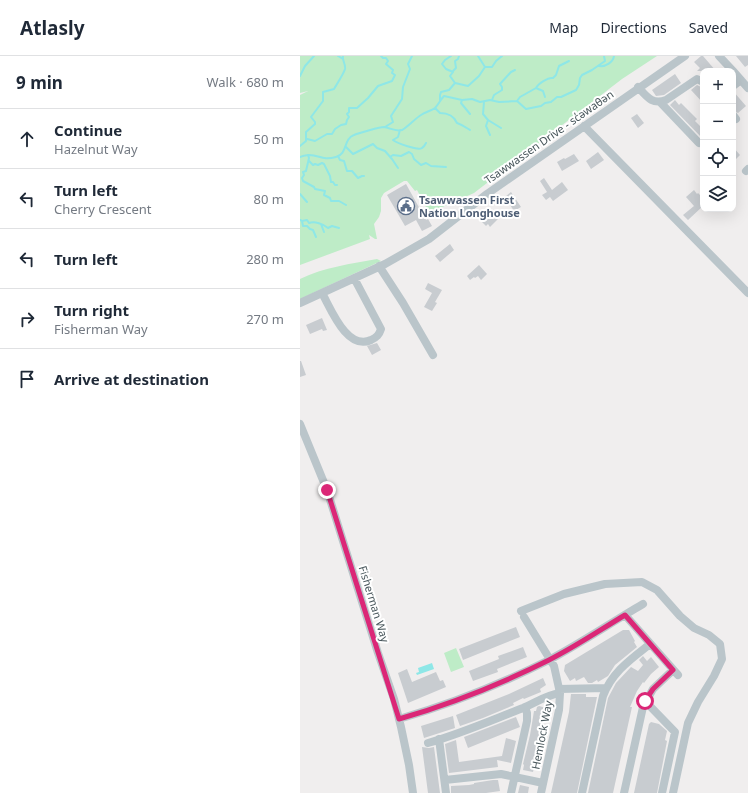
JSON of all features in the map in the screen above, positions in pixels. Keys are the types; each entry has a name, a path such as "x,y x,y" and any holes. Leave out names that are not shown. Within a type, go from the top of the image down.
{"street":[{"name":"Tsawwassen Drive - sc̓əwaθən","path":"300,303 379,266 429,239 487,194 638,87 685,56"},
{"path":"719,56 730,68"},
{"path":"736,75 748,88"},
{"path":"638,87 652,101 660,102 666,100 697,79 700,80"},
{"path":"736,83 740,80"},
{"path":"660,102 699,143"},
{"path":"584,126 748,293"},
{"path":"379,266 403,303 433,355"},
{"path":"322,293 332,312 350,338 361,342 372,339 380,333 380,325 354,278"},
{"name":"Fisherman Way","path":"300,424 327,490 399,719 410,765 413,793"},
{"name":"Hemlock Way","path":"541,793 559,710 560,691 556,670 522,614 564,594 605,584 642,582 657,590 680,616 694,628 709,635 720,644 722,659 688,723 673,793"},
{"path":"399,719 473,694 513,677 550,659 643,604"},
{"path":"624,793 641,712 645,701 653,689 675,672 625,615"},
{"path":"582,793 606,688 621,667 650,644"},
{"path":"428,743 525,707 560,691 606,688"},
{"path":"645,701 675,732 662,793"},
{"path":"511,793 527,721 525,707"},
{"path":"439,739 446,793"},
{"path":"445,780 499,774 515,776 543,783"}],"green space":[{"path":"300,56 657,56 622,79 474,193 429,213 417,190 415,191 407,181 404,181 384,193 381,198 381,211 374,224 377,239 369,235 370,239 300,265 300,95 308,91 300,93"},
{"path":"377,259 381,261 300,299 300,279 328,269"},
{"path":"456,648 464,667 451,672 444,653"}],"water":[{"path":"432,663 434,669 417,675 416,673 419,672 418,668"}],"building":[{"path":"703,56 713,68 700,68 694,62"},
{"path":"736,56 748,56 748,65 745,67"},
{"path":"675,74 681,83 664,95 656,96 652,90"},
{"path":"697,85 700,86 700,100 691,90"},
{"path":"736,94 746,106 738,113 736,112"},
{"path":"675,100 679,105 681,103 697,119 695,121 700,126 700,136 670,105"},
{"path":"637,114 644,123 638,128 631,118"},
{"path":"736,150 740,155 736,159"},
{"path":"598,152 604,160 591,169 586,161"},
{"path":"574,154 579,161 562,171 557,162"},
{"path":"544,178 552,190 562,182 568,190 553,201 550,197 546,200 542,195 547,192 540,181"},
{"path":"406,184 426,220 428,219 432,226 422,231 416,220 405,226 387,195"},
{"path":"694,190 700,195 700,209 688,220 683,215 694,206 686,197"},
{"path":"511,192 521,207 514,211 505,197"},
{"path":"492,213 498,219 490,227 488,224 486,226 482,222"},
{"path":"450,244 454,250 440,262 435,256"},
{"path":"479,265 487,274 481,280 478,276 470,280 467,276"},
{"path":"428,283 442,290 432,311 424,307 432,293 425,289"},
{"path":"322,318 327,330 323,331 322,329 310,334 306,325"},
{"path":"377,343 381,350 372,355 367,346"},
{"path":"300,361 306,375 300,377"},
{"path":"516,627 520,637 463,660 459,649"},
{"path":"623,630 629,630 637,647 615,665 608,676 598,682 597,680 592,683 588,683 584,677 576,681 575,678 570,681 564,671 565,665"},
{"path":"523,647 527,657 497,669 498,672 473,681 469,671 499,659 498,656"},
{"path":"643,656 647,661 651,657 659,667 644,683 643,682 630,707 632,707 613,793 588,793 608,698 616,683 631,667 638,671 643,665 639,660"},
{"path":"407,669 412,682 436,672 440,681 443,680 446,687 408,703 398,673"},
{"path":"543,678 546,685 540,689 541,692 524,699 523,698 513,703 514,705 460,726 456,715 509,694"},
{"path":"571,694 586,694 586,697 597,697 577,793 551,793 569,712"},
{"path":"539,706 546,708 533,772 523,770 523,764 534,711 536,711 537,707"},
{"path":"453,716 455,728 424,738 421,726"},
{"path":"516,717 520,727 468,748 464,737"},
{"path":"651,722 659,724 667,731 665,740 667,741 657,793 634,793 649,724"},
{"path":"506,738 516,741 511,763 497,760 498,767 449,773 445,744 456,740 459,762 502,756"},
{"path":"422,747 434,747 440,793 428,793"},
{"path":"498,780 500,791 486,793 451,793 451,786 469,785"},
{"path":"520,785 529,787 528,793 518,793"}],"waterway":[{"path":"300,76 305,66 314,56"},
{"path":"338,56 343,59"},
{"path":"300,146 306,141 306,132 315,124 311,117 323,101 323,92 334,89 345,69 343,56"},
{"path":"307,139 315,141 327,134 332,134 335,129 346,124 349,117 347,114 349,112 349,108 357,108 378,86 392,81 395,75 392,73 393,70 386,64 388,61 386,58 381,56"},
{"path":"385,127 393,122 391,116 402,99 403,87 410,69 408,64 412,56"},
{"path":"451,56 442,64 446,69 453,72 450,76 455,83"},
{"path":"453,71 456,68 455,61 459,56"},
{"path":"478,56 485,67"},
{"path":"485,67 492,67 502,56"},
{"path":"300,157 306,155 324,158 336,157 342,153 348,140 354,135 384,127 402,130 421,115 435,108 444,96 462,100 472,99 480,102 490,100 499,102 517,101 526,109 541,106 545,103 551,102 557,97 561,97 576,90 582,75 605,61 604,56"},
{"path":"599,66 609,64 614,56"},
{"path":"517,101 520,97 536,88 543,81 553,78 556,75 559,66 569,61"},
{"path":"440,100 441,92 449,90 455,83 468,86 479,76 485,67"},
{"path":"492,100 494,95 502,90 500,84 511,72 515,70"},
{"path":"536,88 543,91 545,97"},
{"path":"462,100 461,103 470,114"},
{"path":"484,102 483,114 488,120 501,128"},
{"path":"435,108 440,113 450,115 457,123 470,130"},
{"path":"488,120 486,126 490,135"},
{"path":"400,130 398,137 393,140 420,149 426,143"},
{"path":"346,147 353,154 373,144 377,148 385,151 398,168"},
{"path":"390,157 393,155 401,156 409,152 421,165 426,163 431,166 446,167"},
{"path":"308,155 309,158 306,171 303,172 303,181 315,189 325,191 324,195 330,198 331,201 339,201 346,205"},
{"path":"338,156 340,160 344,161 347,171 352,171 358,178 364,176"},
{"path":"309,161 313,165 324,164 330,176 331,182 337,185"},
{"path":"300,194 307,202"},
{"path":"300,220 307,220 309,223 319,223 328,228 332,226 339,228"},
{"path":"302,221 303,226 307,226 313,230 316,237"},
{"path":"321,224 324,232"}],"place":[{"name":"Tsawwassen First Nation Longhouse","path":"406,206"}],"route":[{"path":"327,490 394,699 399,719 473,694 513,677 550,659 625,615 673,670 653,689 645,701"}]}
